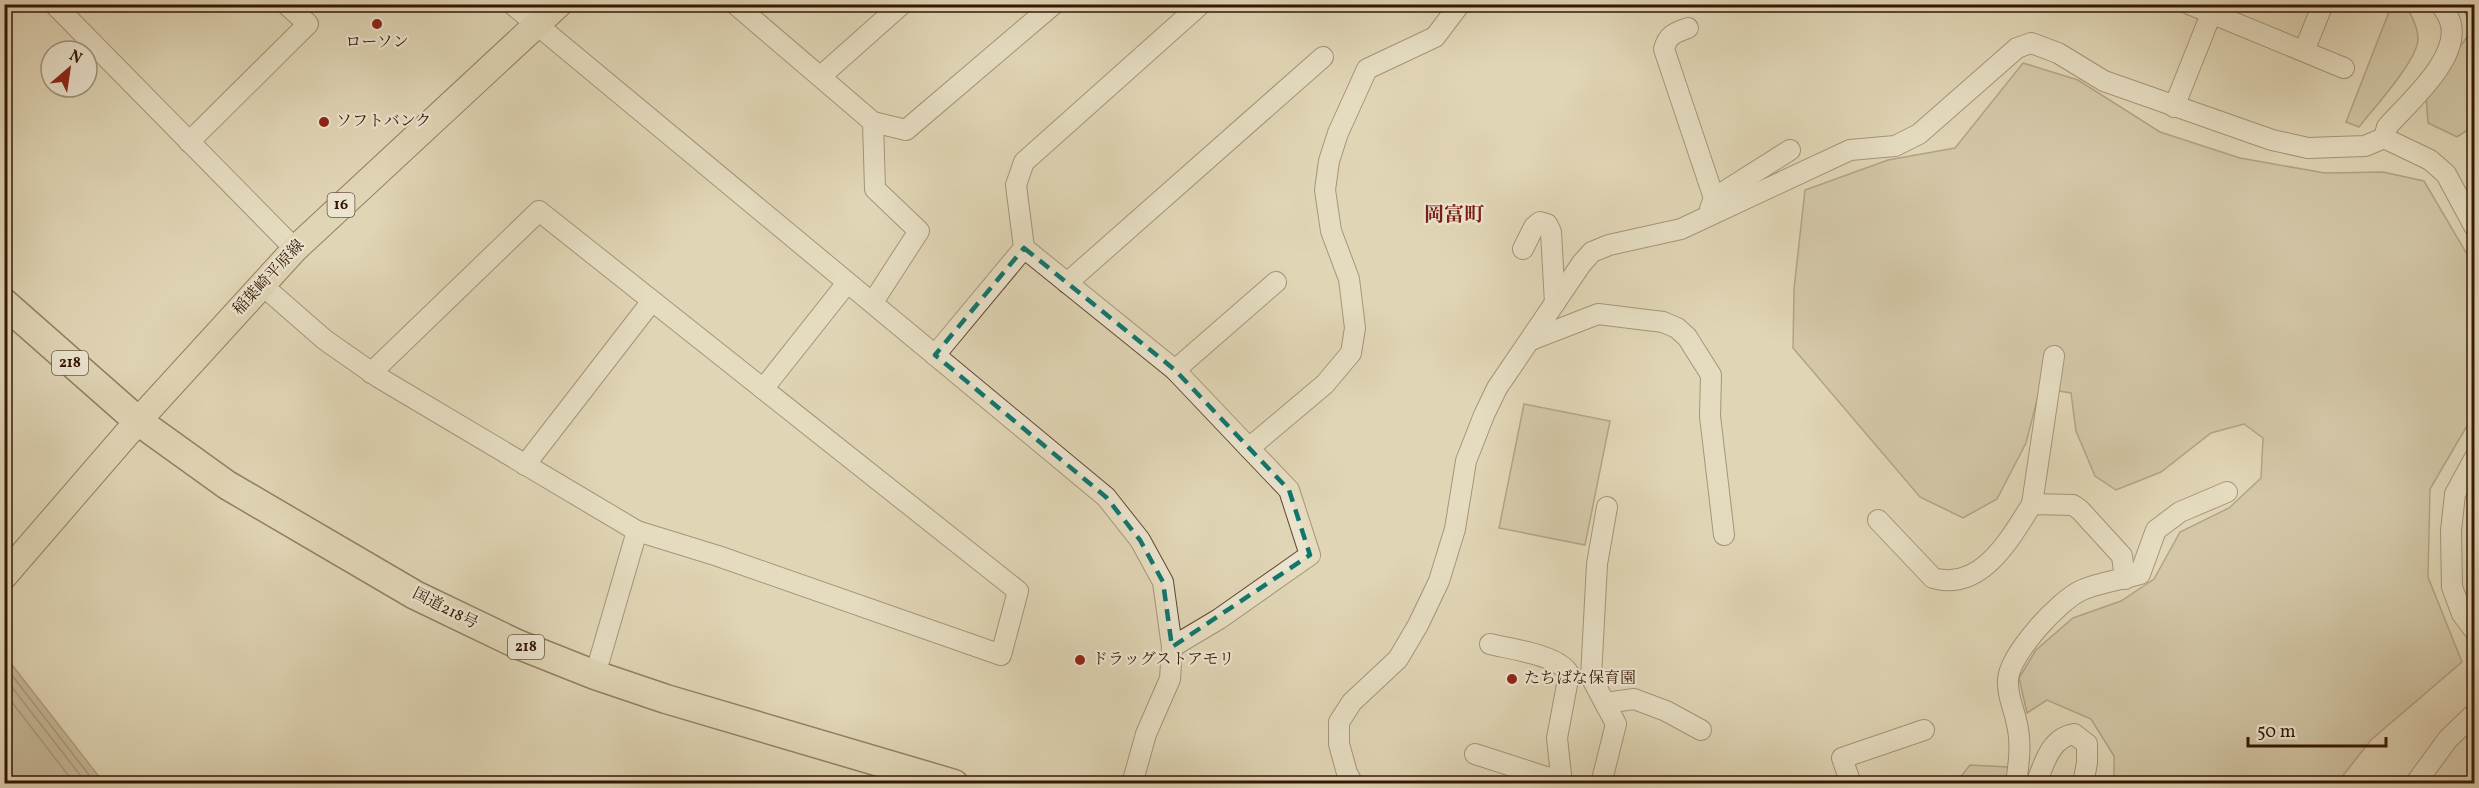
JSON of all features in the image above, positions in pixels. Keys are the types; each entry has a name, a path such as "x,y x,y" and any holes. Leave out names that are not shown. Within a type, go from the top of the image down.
{"highway":[{"name":"国道218号","path":"4,303 131,430 415,595 471,623 595,675 666,699 954,783"}],"main road":[{"name":"稲葉崎平原線","path":"4,576 131,430 294,249 559,4"}],"street":[{"path":"54,4 294,249"},
{"path":"189,142 308,24 286,4"},
{"path":"512,4 1106,497 1140,540 1163,582 1172,647 1170,679 1146,734 1131,783"},
{"path":"735,4 873,122 906,130 1054,4"},
{"path":"821,76 902,4"},
{"path":"1172,647 1219,619 1310,555 1289,490 1175,370 1024,248 1016,185 1024,162 1201,4"},
{"path":"1249,448 1325,384 1350,353 1355,328 1349,279 1331,231 1325,190 1329,161 1338,133 1367,69 1435,37 1460,4"},
{"path":"2189,4 2213,9 2344,68"},
{"path":"2304,51 2324,4"},
{"path":"2384,138 2387,127 2436,73 2451,47 2451,22 2441,4"},
{"path":"2174,107 2213,9"},
{"path":"1688,28 1673,33 1667,39 1664,50 1714,198 1707,218"},
{"path":"1353,783 1347,773 1339,744 1339,722 1352,702 1398,659 1418,625 1439,581 1455,529 1467,461 1484,415 1497,388 1582,263 1592,252 1609,245 1681,229 1850,150 1895,146 1919,134 2017,48 2031,43 2058,53 2091,75 2174,107 2272,140 2307,148 2365,146 2384,138 2430,160 2446,174 2475,226"},
{"path":"1067,283 1323,57"},
{"path":"873,122 875,189 919,231 873,302"},
{"path":"1714,198 1790,150"},
{"path":"262,285 325,340 372,373 441,417 637,531 718,556 1001,655 1018,591 539,211 372,373"},
{"path":"1522,249 1534,227 1540,222 1547,224 1551,232 1556,303"},
{"path":"935,355 1024,248"},
{"path":"763,389 847,282"},
{"path":"1175,370 1276,282"},
{"path":"525,465 652,301"},
{"path":"1531,340 1598,314 1663,322 1677,328 1688,337 1711,375 1710,416 1724,535"},
{"path":"1878,520 1933,578 1945,581 1960,580 1977,572 1993,559 2012,536 2032,504 2054,356"},
{"path":"2475,459 2455,494 2451,531 2452,587 2462,614 2475,630"},
{"path":"2016,783 2021,752 2016,720 2008,695 2008,677 2015,660 2036,631 2059,606 2082,590 2140,574 2156,530 2180,512 2227,492"},
{"path":"2032,504 2073,505 2080,510 2122,556 2125,579"},
{"path":"1601,783 1616,724 1592,677 1597,564 1607,507"},
{"path":"595,675 637,531"},
{"path":"1475,754 1561,781 1557,738 1569,674 1566,667 1554,660 1490,644"},
{"path":"1605,703 1634,699 1666,711 1701,730"},
{"path":"2415,783 2448,739 2475,714"},
{"path":"1851,783 1842,758 1924,730"},
{"path":"2036,783 2051,748 2064,736 2074,734 2087,744 2087,763 2083,783"}],"highlighted area":[{"path":"1024,248 1175,370 1289,490 1310,555 1172,647 1163,582 1140,540 1106,497 935,355"}],"shaded area":[{"path":"2392,4 2405,5 2410,12 2418,35 2416,48 2403,71 2359,127 2346,122"},
{"path":"2462,5 2474,5 2474,126 2457,137 2428,123 2426,94 2472,30"},
{"path":"2023,63 2078,80 2160,132 2240,158 2325,173 2383,172 2424,181 2474,266 2474,414 2430,489 2428,577 2462,662 2371,740 2337,783 2114,783 2114,756 2091,719 2047,700 2027,713 2019,678 2036,650 2073,618 2121,601 2154,579 2180,532 2229,508 2261,478 2263,438 2244,424 2211,433 2161,472 2116,490 2095,476 2076,431 2071,393 2040,388 2026,443 1997,499 1963,518 1920,497 1793,348 1794,289 1805,190 1888,160 1955,148"},
{"path":"1524,404 1610,421 1585,545 1499,528"},
{"path":"1970,765 2009,767 2008,783 1955,784"}],"water":[{"path":"4,651 9,661 104,783 5,783"}],"place":[{"name":"ローソン","path":"377,24"},
{"name":"ソフトバンク","path":"324,122"},
{"name":"ドラッグストアモリ","path":"1080,660"},
{"name":"たちばな保育園","path":"1512,679"}],"district":[{"name":"岡富町","path":"1454,216"}]}
